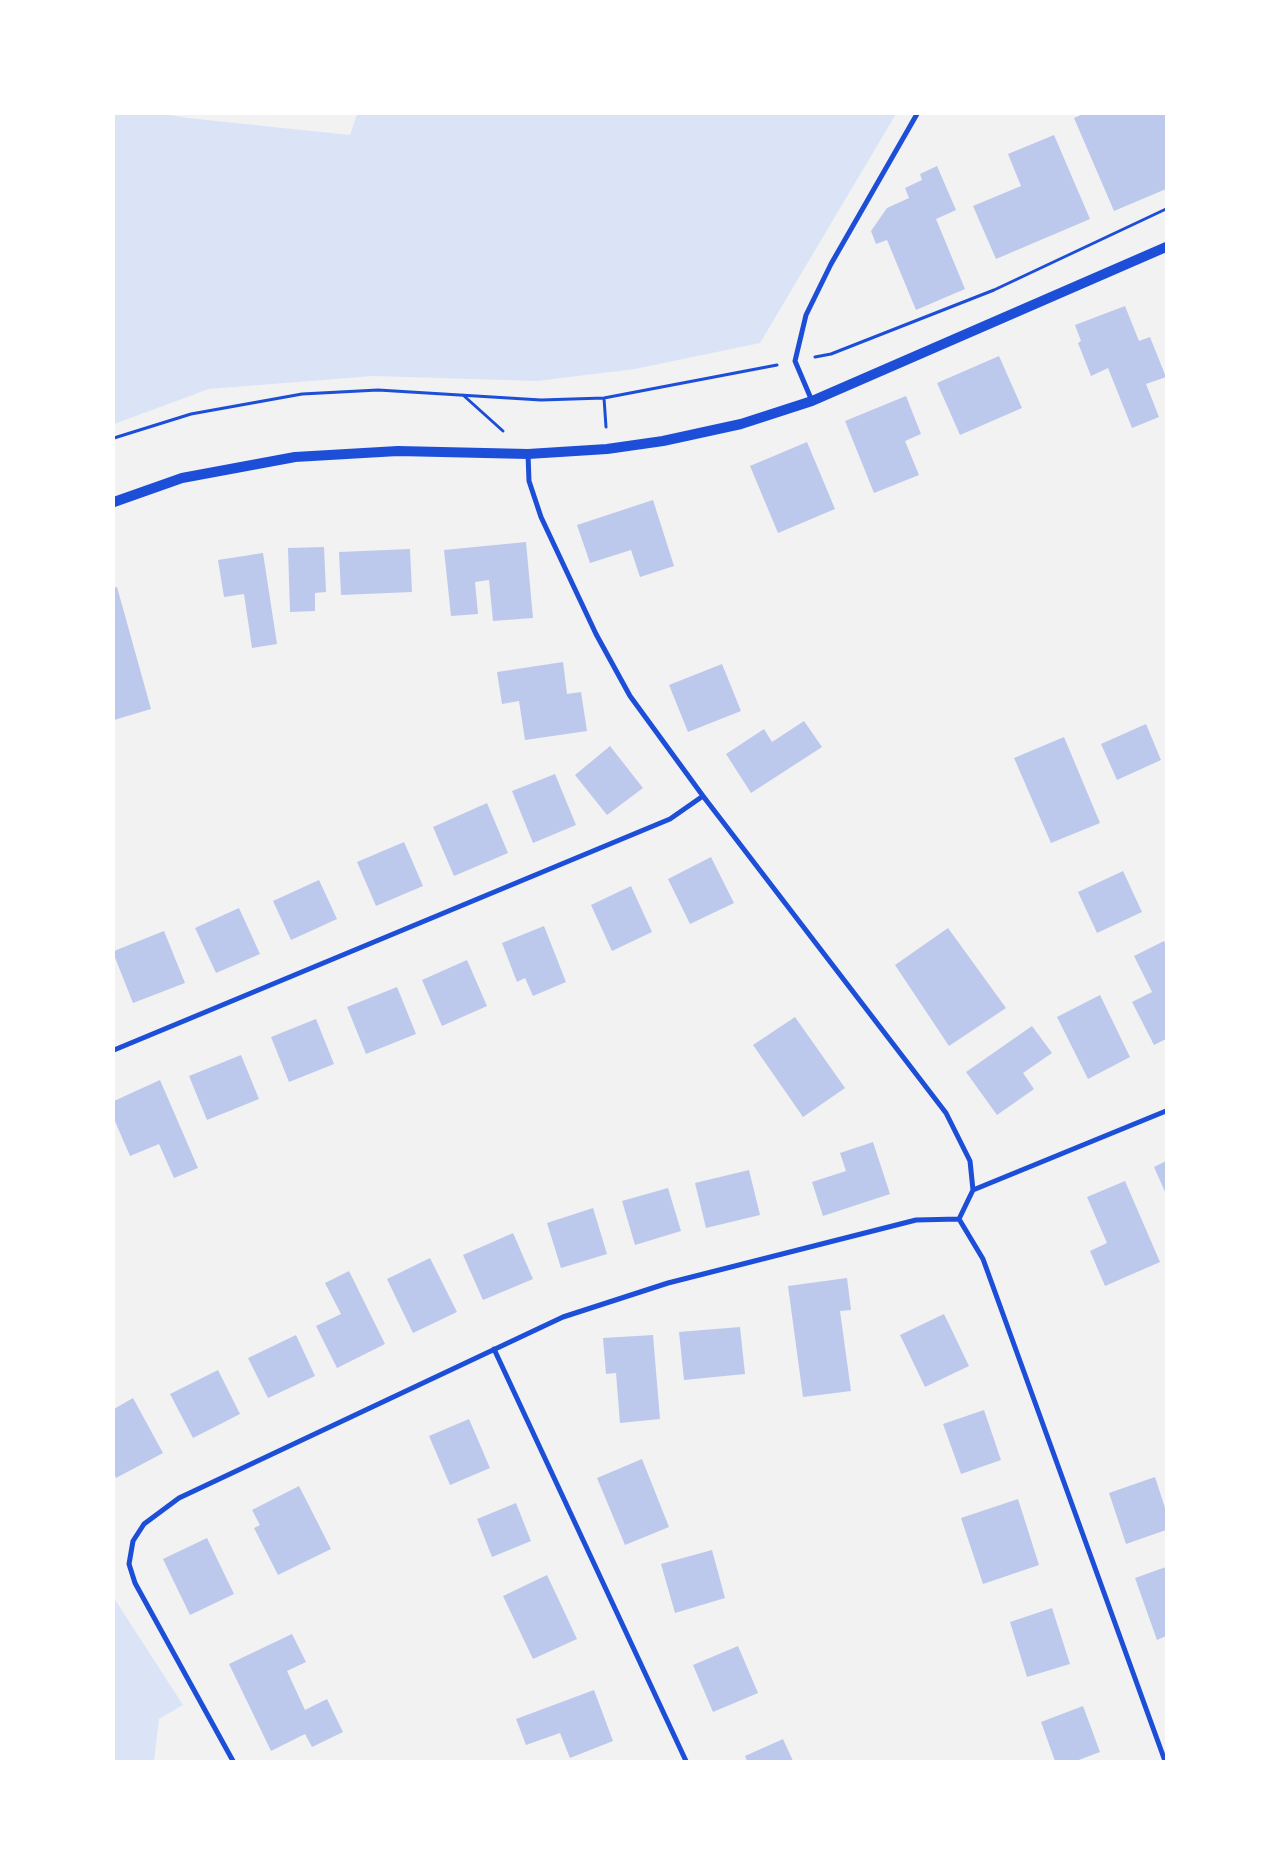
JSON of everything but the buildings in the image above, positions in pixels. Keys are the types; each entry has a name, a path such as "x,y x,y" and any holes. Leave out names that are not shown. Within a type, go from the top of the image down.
{"main road":[{"path":"114,502 182,478 295,458 398,451 528,454 607,449 663,441 741,424 812,401 1166,247"}],"street":[{"path":"812,401 795,361 806,315 831,264 917,114"},
{"path":"528,454 529,481 541,517 596,634 630,696 946,1113 970,1161 973,1190 959,1219"},
{"path":"114,1050 670,819 704,796"},
{"path":"973,1190 1166,1111"},
{"path":"233,1761 135,1583 129,1564 132,1541 144,1524 179,1498 562,1317 668,1283 916,1220 959,1219"},
{"path":"959,1219 983,1259 1165,1761"},
{"path":"494,1349 686,1761"}],"path":[{"path":"114,438 191,414 302,394 378,390 540,400 604,398 831,354 994,290 1166,209"},
{"path":"463,395 528,454"},
{"path":"604,398 607,449"}],"shaded area":[{"path":"114,114 164,114 350,135 357,114 896,114 760,343 635,369 537,381 373,376 209,389 114,424"},
{"path":"114,1598 183,1705 159,1719 154,1761 114,1761"}]}
